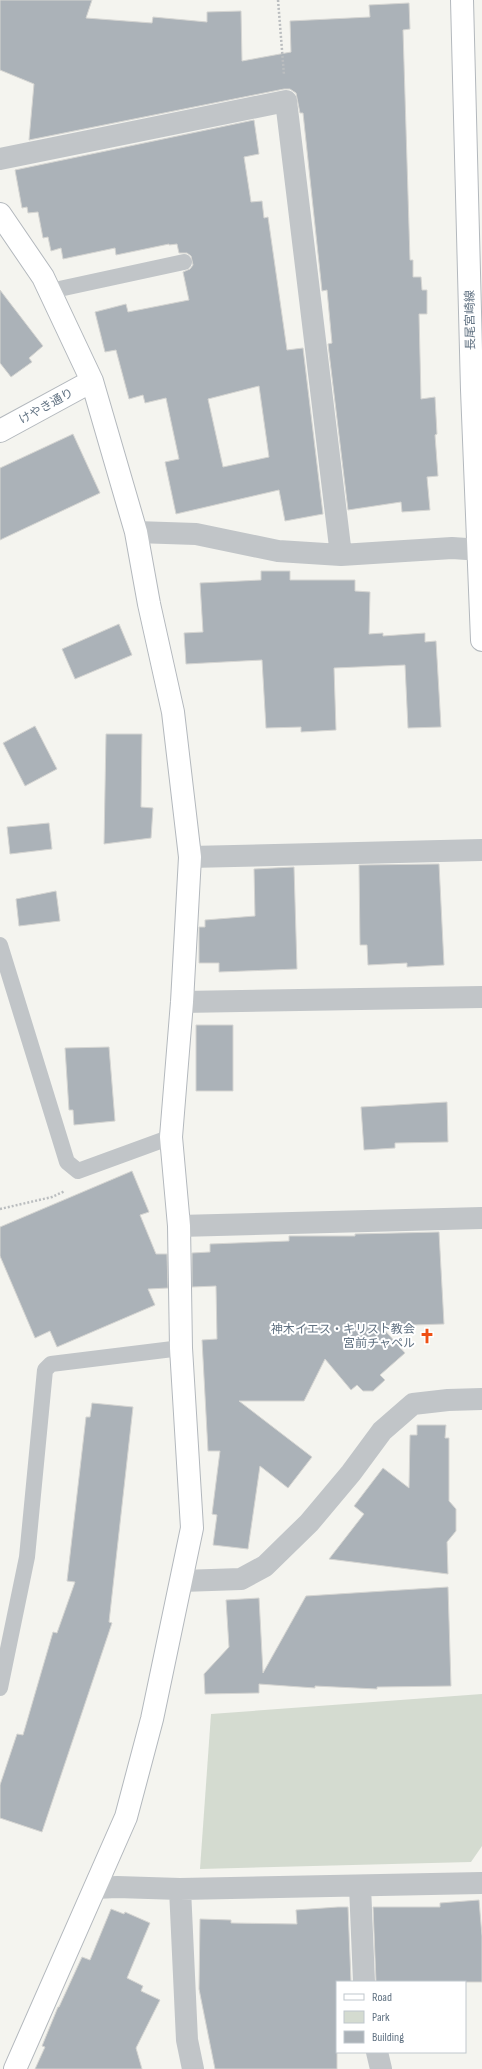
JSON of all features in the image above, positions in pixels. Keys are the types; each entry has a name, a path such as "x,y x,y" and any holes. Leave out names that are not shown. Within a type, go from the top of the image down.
{"street":[{"name":"長尾宮崎線","path":"462,0 477,389 482,640"},
{"path":"0,159 286,101 341,555"},
{"path":"3,225 43,277 92,381 136,532 149,604 173,712 190,857 182,1002 170,1137 179,1226 181,1348 192,1528 152,1719 126,1817 15,2069"},
{"name":"けやき通り","path":"0,431 92,381"},
{"path":"136,532 196,534 278,551 341,555 452,548 480,550"},
{"path":"190,857 482,850"},
{"path":"182,1002 482,997"},
{"path":"179,1226 482,1218"},
{"path":"182,1581 241,1579 265,1566 308,1523 382,1430 413,1404 448,1400 482,1399"},
{"path":"95,1888 117,1887 180,1889 482,1883"},
{"path":"360,1886 364,1981"},
{"path":"180,1889 187,2040 193,2069"},
{"path":"377,2053 381,2069"}],"lane":[{"path":"50,291 184,262"},
{"path":"0,945 67,1162 78,1171 170,1137"},
{"path":"0,1688 27,1557 45,1370 51,1364 181,1348"}],"path":[{"path":"278,0 286,101"}],"green space":[{"path":"482,1694 482,1846 471,1862 200,1869 211,1714"}],"building":[{"path":"0,0 92,0 86,18 152,23 153,17 207,22 207,12 241,11 242,61 291,52 290,21 370,17 369,5 409,3 410,29 403,30 410,260 413,260 413,277 421,277 422,290 427,290 427,314 419,314 421,399 435,397 437,434 435,435 438,476 427,477 430,510 402,512 401,502 348,510 328,344 332,343 327,290 322,291 303,113 300,113 296,93 290,89 284,89 29,140 34,84 0,70"},
{"path":"254,120 259,154 244,157 251,202 262,201 264,218 268,217 287,350 303,348 323,514 285,521 279,490 176,514 165,462 179,459 166,398 145,403 143,395 129,399 116,350 105,352 95,312 126,304 128,312 189,300 183,272 190,269 193,265 191,256 187,253 179,253 177,244 169,244 116,255 115,248 63,259 61,248 51,251 48,237 43,238 38,212 28,213 27,207 22,208 15,170","holes":["259,386 269,457 223,467 208,399"]},
{"path":"0,290 43,346 29,358 32,362 11,377 0,363"},
{"path":"73,434 100,493 0,540 0,468"},
{"path":"261,571 290,571 290,580 355,580 355,591 370,592 369,634 383,633 383,636 425,633 425,642 436,641 441,727 408,728 405,665 334,668 336,730 301,732 301,727 266,728 262,660 186,664 184,633 203,632 200,583 261,580"},
{"path":"119,624 132,655 75,679 62,649"},
{"path":"35,726 57,769 25,786 3,743"},
{"path":"106,734 142,734 141,807 153,808 151,838 104,844"},
{"path":"49,823 52,849 10,854 7,827"},
{"path":"439,864 444,965 407,967 407,963 368,965 367,945 360,945 359,865"},
{"path":"294,867 297,969 219,972 219,963 199,963 199,927 205,927 205,920 255,916 254,869"},
{"path":"56,891 60,921 19,926 16,899"},
{"path":"196,1025 233,1025 233,1091 196,1091"},
{"path":"109,1047 115,1121 74,1125 73,1110 69,1110 65,1048"},
{"path":"447,1102 448,1142 395,1143 395,1148 364,1150 361,1107"},
{"path":"132,1171 149,1212 140,1215 156,1254 167,1254 168,1288 148,1289 155,1305 57,1347 50,1331 35,1338 0,1256 0,1227"},
{"path":"439,1232 444,1324 381,1326 405,1353 380,1375 385,1380 373,1391 363,1391 357,1385 351,1390 325,1359 304,1401 239,1401 312,1457 288,1488 260,1466 248,1549 213,1545 217,1515 212,1514 220,1451 208,1451 202,1340 217,1339 216,1286 192,1287 192,1253 210,1252 210,1244 289,1241 289,1236 355,1236 355,1234"},
{"path":"92,1403 133,1407 109,1622 112,1623 42,1832 0,1818 0,1785 17,1734 23,1735 53,1632 57,1633 75,1582 67,1581 86,1417 90,1417"},
{"path":"417,1425 446,1425 445,1438 449,1438 449,1501 456,1509 456,1531 447,1542 448,1574 329,1559 364,1514 354,1506 383,1468 409,1488 410,1435 417,1435"},
{"path":"448,1587 451,1686 377,1687 377,1689 315,1686 315,1688 259,1684 259,1693 205,1694 204,1674 229,1647 226,1600 259,1598 263,1673 306,1596"},
{"path":"479,1900 482,1936 482,1982 376,1981 373,1907 440,1907 440,1903"},
{"path":"348,1907 351,1981 336,1981 337,2069 215,2069 199,1989 200,1919 231,1920 231,1923 297,1924 296,1910"},
{"path":"111,1909 124,1914 125,1912 150,1923 127,1978 143,1986 141,1991 160,2000 136,2048 142,2069 35,2069 45,2047 42,2046 58,2007 82,1957 90,1960"}],"place":[{"name":"神木イエス・キリスト教会 宮前チャペル","path":"427,1336"}]}
